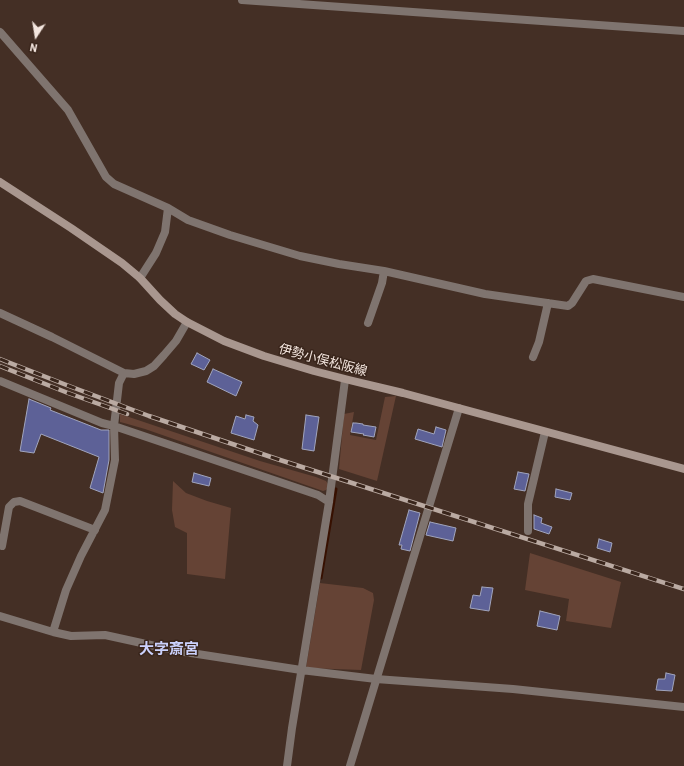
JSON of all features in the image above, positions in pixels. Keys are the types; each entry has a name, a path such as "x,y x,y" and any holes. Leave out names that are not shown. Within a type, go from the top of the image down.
{"main road":[{"name":"伊勢小俣松阪線","path":"0,182 122,263 140,278 175,314 187,322 224,340 264,356 345,380 403,393 684,469"}],"street":[{"path":"242,0 684,30"},
{"path":"0,32 68,110 106,177 114,184 168,208 188,220 230,235 300,256 384,271 485,294 548,304 568,306 586,281 592,279 684,297"},
{"path":"140,278 156,254 165,232 168,208"},
{"path":"368,324 382,283 384,271"},
{"path":"533,357 539,342 548,304"},
{"path":"0,313 124,373 134,374 146,371 154,366 176,341 187,322"},
{"path":"53,632 66,590 81,556 105,510 115,460 114,426 119,383 124,373"},
{"path":"287,766 301,670 329,502 345,380"},
{"path":"0,381 102,423 318,495 329,502"},
{"path":"350,766 459,408"},
{"path":"528,531 528,504 545,432"},
{"path":"1,548 9,507 14,502 20,501 95,530"},
{"path":"0,616 71,636 106,635 178,651 301,670 376,679 513,690 684,707"}],"shaded area":[{"path":"396,396 377,481 339,469 344,414 354,412 350,435 376,440 385,397"},
{"path":"120,414 260,461 316,477 326,481 328,488 323,491 145,429 120,422"},
{"path":"173,481 186,493 231,508 225,579 187,574 187,533 175,527 172,510"},
{"path":"530,553 621,582 611,628 566,621 569,599 525,590"},
{"path":"320,583 363,588 373,593 374,600 361,670 306,668"}],"building":[{"path":"197,353 210,360 204,370 191,364"},
{"path":"213,369 242,382 236,396 207,382"},
{"path":"29,399 51,408 50,410 101,430 109,430 109,460 103,493 90,488 99,457 41,434 34,453 20,451"},
{"path":"246,415 254,417 253,421 258,425 254,440 231,433 236,416 245,419"},
{"path":"306,415 319,417 314,451 302,449"},
{"path":"353,423 376,427 374,437 351,432"},
{"path":"436,427 446,430 442,447 415,439 418,429 434,434"},
{"path":"518,472 529,474 525,491 514,489"},
{"path":"194,473 211,478 209,486 192,482"},
{"path":"556,489 572,493 570,500 555,497"},
{"path":"409,510 420,513 410,551 401,549 402,545 399,545"},
{"path":"534,515 542,518 541,523 552,527 549,534 534,529"},
{"path":"430,522 456,528 453,541 426,535"},
{"path":"599,539 612,543 610,552 597,548"},
{"path":"482,587 493,588 489,611 470,608 473,595 480,596"},
{"path":"540,611 560,616 557,630 537,626"},
{"path":"666,673 675,675 672,691 656,690 658,679 665,679"}],"waterway":[{"path":"321,578 336,489"}],"railway":[{"path":"0,359 149,416 277,459 684,589"},
{"path":"0,366 68,393 127,414"}],"district":[{"name":"大字斎宮","path":"169,649"}]}
